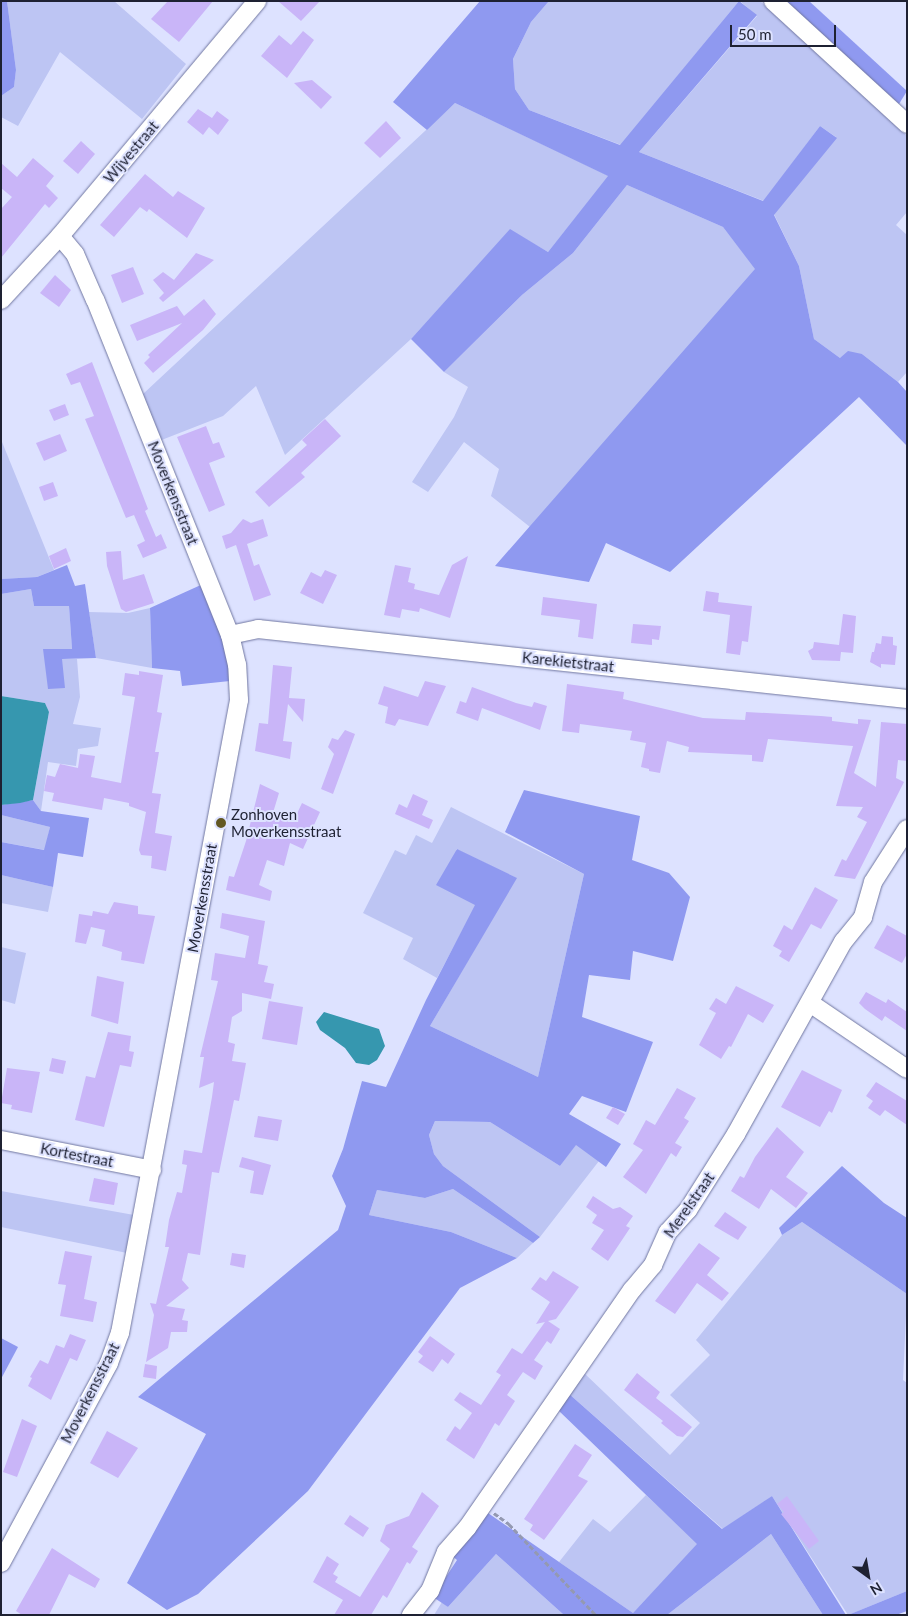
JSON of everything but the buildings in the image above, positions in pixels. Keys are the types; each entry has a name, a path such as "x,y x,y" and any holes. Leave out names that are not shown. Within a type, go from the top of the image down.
{"street":[{"name":"Wijvestraat","path":"1,300 60,236 257,1"},
{"path":"773,1 907,124"},
{"name":"Moverkensstraat","path":"1,1563 109,1363 120,1333 239,700 237,666 230,635 95,300 75,254 60,236"},
{"name":"Karekietstraat","path":"230,635 258,629 907,699"},
{"name":"Merelstraat","path":"412,1615 430,1591 446,1552 483,1504 632,1290 653,1265 668,1232 688,1210 736,1134 844,942 863,917 873,882 907,829"},
{"path":"810,1003 907,1069"},
{"name":"Kortestraat","path":"1,1140 152,1170"}],"path":[{"path":"483,1504 509,1524 596,1615"}],"shaded area":[{"path":"1,1 7,1 16,70 14,87 1,96"},
{"path":"7,1 114,1 186,64 142,119 60,52 18,126 1,117 1,96 14,87 16,70"},
{"path":"480,1 549,1 531,22 513,59 515,89 529,110 620,145 739,1 757,15 639,152 763,201 820,126 837,138 774,215 799,266 814,339 840,358 848,351 862,354 898,382 907,392 907,446 859,397 670,572 606,543 589,582 495,566 755,269 723,227 627,185 573,253 522,295 444,372 411,339 510,229 548,252 608,176 455,103 427,130 393,102"},
{"path":"549,1 739,1 621,145 529,110 515,89 513,59 531,22"},
{"path":"740,1 760,1 907,136 907,212 896,225 907,235 907,372 898,382 862,354 840,358 814,339 799,266 774,214 836,137 820,126 764,201 639,152 757,16"},
{"path":"783,1 809,1 907,91 899,104"},
{"path":"455,103 609,176 548,252 510,230 411,339 285,455 256,386 223,416 159,441 143,394"},
{"path":"627,185 723,227 756,269 530,527 491,496 499,469 464,442 428,492 412,482 454,417 468,387 444,372 522,295 573,253"},
{"path":"2,442 54,570 37,577 1,579"},
{"path":"67,565 75,586 85,584 96,658 62,659 65,688 48,689 43,649 72,649 69,606 34,606 31,589 1,594 1,579 37,577"},
{"path":"203,584 228,656 230,681 182,686 180,671 152,668 150,608"},
{"path":"31,589 34,606 69,606 72,649 44,649 62,659 77,659 80,697 73,724 101,728 98,746 78,749 76,766 48,762 41,811 33,800 49,712 45,703 1,696 1,594"},
{"path":"150,608 152,668 96,658 89,612 128,613"},
{"path":"1,696 45,703 49,712 33,800 1,805"},
{"path":"524,790 640,816 632,860 669,873 690,897 673,961 633,951 630,980 589,975 582,1017 653,1042 626,1112 582,1096 569,1114 621,1144 606,1167 576,1145 560,1166 490,1122 435,1121 429,1135 434,1154 443,1166 540,1237 533,1243 453,1189 425,1198 377,1190 369,1215 451,1232 517,1258 460,1288 308,1491 198,1594 167,1610 127,1583 206,1434 138,1397 338,1230 346,1206 332,1176 343,1149 362,1081 386,1087 426,1000 475,905 436,885 457,849 517,878 430,1026 538,1077 584,874 505,832"},
{"path":"33,800 41,811 89,818 83,857 58,853 53,887 1,875 1,842 44,850 50,827 1,815 1,805"},
{"path":"451,807 584,874 538,1077 430,1026 516,878 456,849 476,905 437,978 403,959 413,938 363,913 395,850 406,855 416,835 432,843"},
{"path":"1,815 50,827 45,850 1,842"},
{"path":"1,875 53,887 48,912 1,903"},
{"path":"1,947 26,953 15,1004 1,1000"},
{"path":"324,1012 379,1029 385,1046 377,1060 369,1065 356,1063 345,1048 320,1030 316,1022"},
{"path":"435,1121 490,1122 560,1166 576,1144 599,1161 540,1237 443,1166 434,1154 429,1135"},
{"path":"842,1166 884,1203 907,1218 907,1294 802,1222 782,1235 779,1228"},
{"path":"453,1189 533,1243 517,1258 451,1232 369,1215 377,1190 425,1198"},
{"path":"1,1191 134,1215 127,1253 1,1227"},
{"path":"802,1222 907,1294 903,1380 907,1383 907,1591 848,1615 772,1496 723,1529 568,1393 584,1373 670,1455 700,1423 670,1395 710,1355 696,1340 782,1235"},
{"path":"1,1338 18,1347 1,1379"},
{"path":"568,1393 722,1529 772,1496 846,1615 823,1615 771,1534 667,1615 564,1615 496,1554 448,1607 433,1597 457,1560 452,1556 485,1511 633,1613 697,1544 558,1410"},
{"path":"646,1495 698,1544 633,1613 559,1562 593,1519 610,1532"},
{"path":"771,1534 823,1615 667,1615"},
{"path":"496,1554 564,1615 434,1615 442,1602 448,1607"},
{"path":"907,1591 907,1611 896,1615 848,1615"}],"place":[{"name":"Zonhoven Moverkensstraat","path":"221,823"}]}
